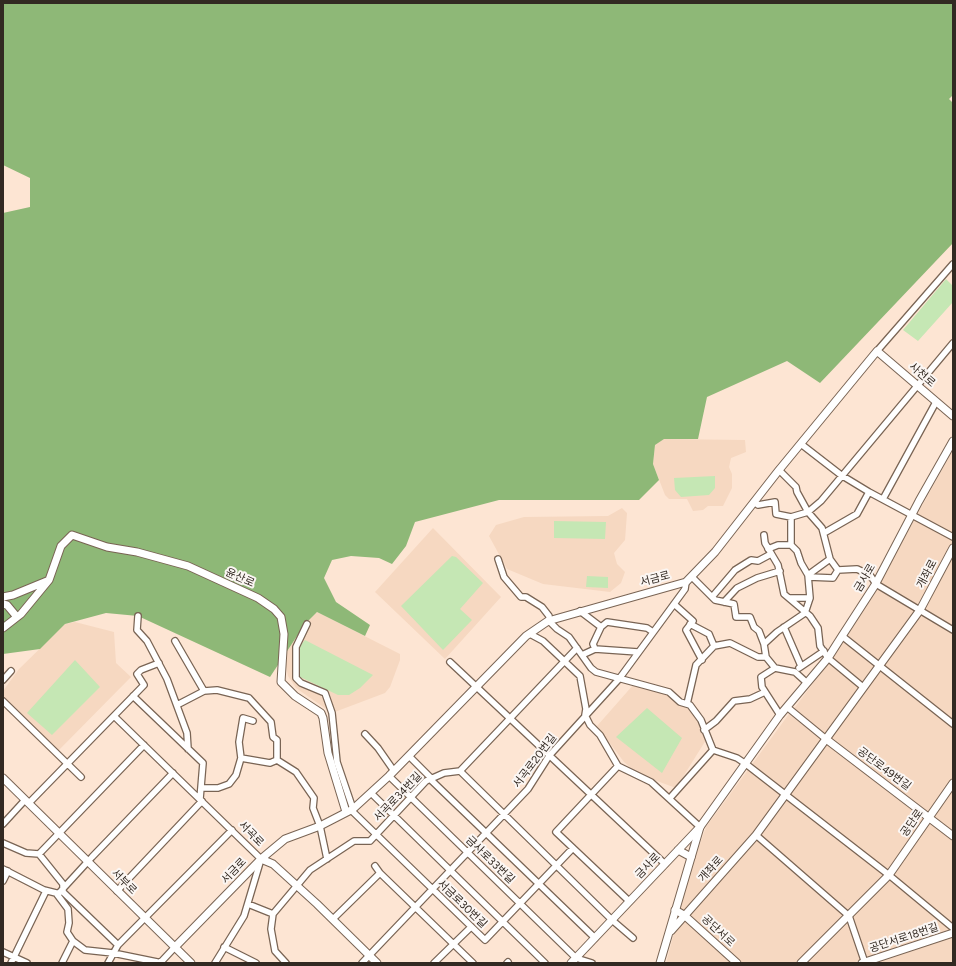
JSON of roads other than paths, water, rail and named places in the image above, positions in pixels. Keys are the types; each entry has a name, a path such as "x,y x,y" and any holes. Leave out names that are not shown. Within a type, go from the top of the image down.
{"street":[{"path":"806,682 795,672 775,668 766,657 764,644 750,617 736,617 734,604 712,597 689,580 715,552 779,470 877,351 953,264"},
{"path":"754,502 758,505 775,502 776,514 791,517 808,512 821,501 841,475 953,343"},
{"name":"사천로","path":"877,351 953,416"},
{"path":"883,499 936,402"},
{"name":"금사로","path":"573,960 700,827 826,654 842,636 876,584 912,514 953,441"},
{"path":"801,444 841,475 869,492 953,536"},
{"path":"779,470 796,486 797,492 808,512 824,533 830,559 838,570"},
{"path":"824,533 857,514 869,492"},
{"path":"764,644 784,627 805,613 810,598 809,576 801,564 797,551 791,545 791,517"},
{"name":"윤산로","path":"49,580 61,546 72,535 107,547 137,552 188,566 266,602 281,617 284,634 281,682 284,687 295,696 321,713 328,753 350,810"},
{"path":"764,535 765,543 780,571 781,584 784,594 790,598 818,628 820,646 826,654 863,687"},
{"path":"712,597 735,570 751,560 758,560 778,545 791,545"},
{"name":"개좌로","path":"660,963 668,934 756,836 920,610 953,548"},
{"path":"498,559 504,577 521,596 526,597 542,607 549,616 549,621 557,629 569,637 596,672 669,692 680,702 687,704 696,712 713,750 737,758 746,764 889,875 953,928"},
{"path":"809,576 830,559"},
{"path":"838,570 857,568 870,575 876,584 953,630"},
{"path":"809,576 833,578 838,570"},
{"path":"724,602 737,588 757,578 780,571"},
{"path":"3,597 13,595 49,580"},
{"path":"3,628 17,617 49,580"},
{"name":"서곡로20번길","path":"362,963 528,789 549,756 618,679 685,589 689,580"},
{"name":"서금로","path":"175,947 260,859 285,838 320,826 350,810 371,793 392,774 476,687 530,634 549,621 689,580"},
{"path":"790,598 810,598"},
{"path":"3,604 7,605 17,617"},
{"path":"674,604 691,622 709,634 714,646"},
{"path":"580,611 601,627"},
{"path":"138,616 137,630 147,641 159,663 177,705 187,732 188,750"},
{"path":"595,650 593,644 601,627 607,622 647,628 653,632"},
{"path":"691,622 686,630 702,660"},
{"path":"307,624 296,647 296,678 301,683 325,693 332,713 337,762 350,810"},
{"path":"784,627 801,666"},
{"path":"530,634 543,641 565,659 580,676 586,709 585,716 600,735 618,766 651,782 700,827"},
{"path":"842,636 953,724"},
{"path":"175,641 204,691"},
{"path":"687,704 696,665 714,646 730,643 758,657 766,657"},
{"path":"577,648 460,771 612,920 633,938"},
{"path":"582,655 595,650 638,652"},
{"path":"795,672 801,666 826,654"},
{"path":"450,662 665,864"},
{"path":"3,824 67,763 144,685 137,674 141,670 159,663"},
{"path":"775,668 761,678 762,687 780,716"},
{"path":"3,680 11,671"},
{"path":"177,705 204,691 217,690 249,698 271,722 273,738 276,740 277,760"},
{"path":"704,730 716,721 734,702 750,699 765,692"},
{"path":"117,891 201,800 202,788 203,763 133,696"},
{"path":"3,701 80,777"},
{"path":"787,707 826,739"},
{"name":"서곡로","path":"114,716 260,859 273,864 377,963"},
{"path":"202,788 218,788 229,784 236,775 241,758 239,742 243,718 253,721"},
{"path":"365,734 378,748 392,774"},
{"name":"공단로49번길","path":"826,739 953,836"},
{"path":"39,854 58,832 144,745"},
{"path":"670,798 713,750"},
{"path":"409,756 595,938"},
{"path":"241,758 270,763 277,760"},
{"path":"277,760 296,772 314,798 313,808 320,826 327,859"},
{"path":"618,766 556,832 629,902"},
{"name":"서곡로34번길","path":"273,914 310,870 354,841 370,842 411,797 431,778 444,773 460,771"},
{"path":"3,882 6,870 46,891 59,893 173,773"},
{"name":"금사로33번길","path":"392,774 411,797 520,903 573,960"},
{"name":"서부로","path":"3,778 191,963"},
{"name":"공단로","path":"801,963 889,875 953,783"},
{"path":"371,793 545,963"},
{"name":"서금로30번길","path":"350,810 485,940 573,848"},
{"name":"금사로","path":"668,934 700,827"},
{"path":"108,963 118,945 232,830"},
{"path":"756,836 849,916 864,963"},
{"path":"3,843 26,853 39,854 63,884 63,892 118,945"},
{"path":"678,850 691,857"},
{"path":"215,963 244,916 260,859"},
{"path":"375,866 380,873 473,963"},
{"path":"333,920 380,873"},
{"path":"11,963 46,891"},
{"path":"56,893 68,909 70,923 67,932 73,940 85,950 113,953 161,962 175,947"},
{"path":"248,904 273,914 271,929 272,940 275,951 283,962"},
{"name":"공단서로","path":"675,910 684,915 737,963"},
{"path":"434,963 472,927"},
{"name":"공단서로18번길","path":"864,963 953,933"},
{"path":"62,963 73,940"},
{"path":"224,948 256,963"},
{"path":"3,952 27,963"},
{"path":"573,960 592,963"}]}
